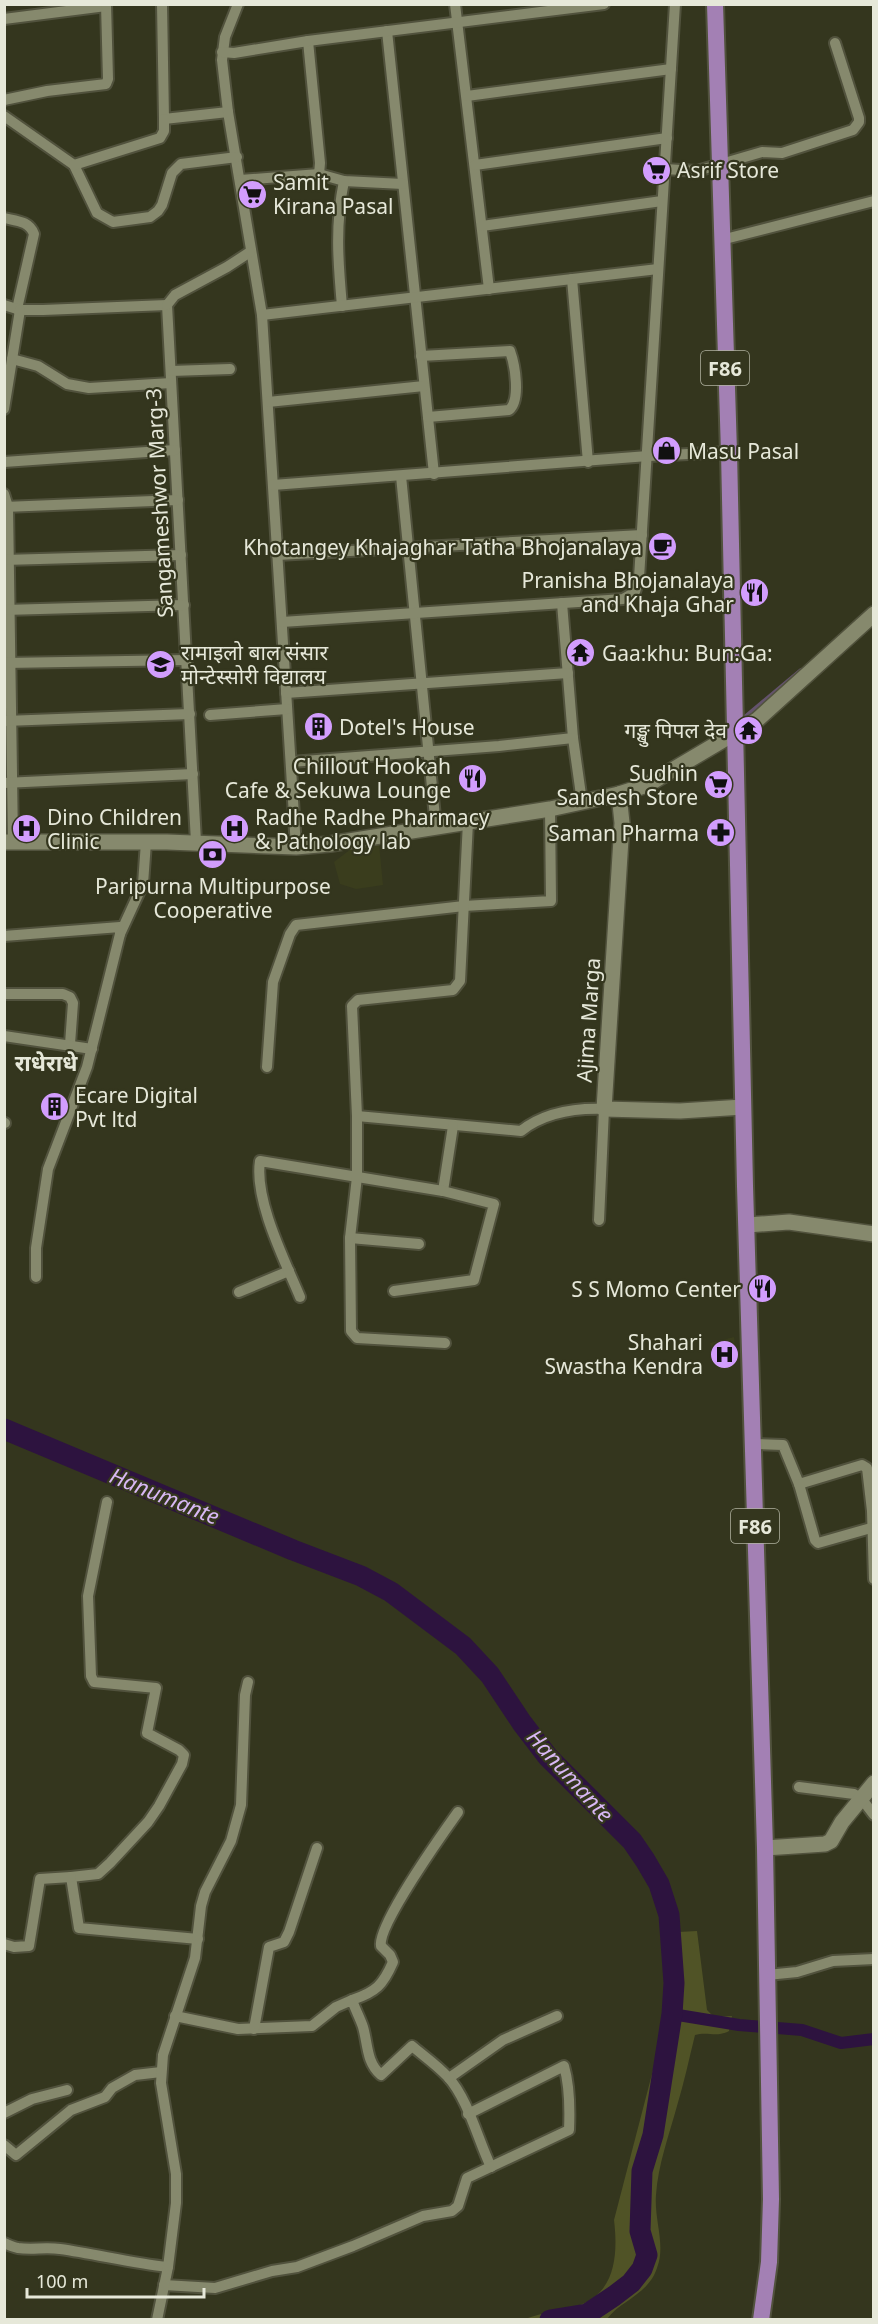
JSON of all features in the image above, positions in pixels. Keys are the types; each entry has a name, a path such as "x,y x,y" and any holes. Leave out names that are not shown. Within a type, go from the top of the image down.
{"main road":[{"name":"F86","path":"715,4 729,452 743,1107 765,1848 771,2233 767,2286 761,2319"},
{"path":"9,841 196,842 296,847 330,844 550,809 619,794 660,779 757,720 873,614"},
{"name":"Ajima Marga","path":"619,794 622,822 604,1109 680,1111 743,1107"},
{"path":"747,1225 789,1222 873,1234"},
{"path":"765,1848 829,1843 873,1783"}],"street":[{"path":"74,165 160,138 164,131 162,4"},
{"path":"238,4 222,52 228,112 262,315 296,847"},
{"path":"455,4 489,289"},
{"path":"222,52 234,53 308,40 604,4"},
{"path":"282,622 623,599 635,592 638,586 648,456 675,4"},
{"path":"4,19 106,5 108,79 106,84 47,91 4,100"},
{"path":"387,31 434,474"},
{"path":"308,40 320,163 319,174"},
{"path":"665,169 697,171 762,152 782,153 852,130 859,122 859,118 835,42"},
{"path":"466,96 671,69"},
{"path":"164,119 228,112"},
{"path":"4,117 74,165 97,213 113,222 150,217 158,211 172,173 181,164 237,157"},
{"path":"475,165 667,138"},
{"path":"240,180 319,174 344,181 403,184"},
{"path":"342,306 337,242 339,207 344,181"},
{"path":"482,226 662,201"},
{"path":"721,240 873,201"},
{"path":"4,218 26,223 34,234 18,309 4,408"},
{"path":"4,305 18,309 167,305 175,295 250,252"},
{"path":"262,315 658,269"},
{"path":"572,279 588,462"},
{"name":"Sangameshwor Marg-3","path":"167,305 196,842"},
{"path":"421,356 510,351 516,398 509,410 428,417"},
{"path":"12,359 38,366 67,384 88,388 171,383"},
{"path":"171,371 230,369"},
{"path":"268,402 424,386"},
{"path":"4,462 175,450"},
{"path":"273,485 648,456 729,452"},
{"path":"401,476 435,827"},
{"path":"4,494 6,507 9,841"},
{"path":"6,507 178,500"},
{"path":"277,555 408,546 642,535"},
{"path":"6,560 181,555"},
{"path":"562,603 573,738 582,802"},
{"path":"7,610 184,605"},
{"path":"7,663 187,660"},
{"path":"286,693 568,673"},
{"path":"210,715 287,709"},
{"path":"8,721 189,714"},
{"path":"291,762 573,738"},
{"path":"8,782 193,774"},
{"path":"267,1067 273,982 290,934 296,925 464,906 551,901 550,809"},
{"path":"445,1343 357,1338 351,1331 350,1238 357,1177 352,1006 358,1000 453,990 457,987 460,981 468,822"},
{"path":"36,1277 36,1248 48,1168 92,1049 120,934 143,884 146,842"},
{"path":"4,936 120,927 120,934"},
{"path":"4,994 63,994 70,997 73,1003 70,1044"},
{"path":"4,1036 92,1049"},
{"path":"357,1116 521,1131 534,1120 581,1108 604,1109 599,1220"},
{"path":"443,1191 453,1126"},
{"path":"300,1297 264,1201 260,1161 443,1191 494,1204 474,1280 394,1291"},
{"path":"350,1238 419,1244"},
{"path":"239,1292 289,1271"},
{"path":"753,1444 783,1445 799,1484 815,1540 819,1543 872,1528"},
{"path":"799,1484 862,1465 867,1468 873,1579"},
{"path":"4,1944 14,1947 29,1946 40,1879 98,1874 148,1822 182,1764 184,1755 179,1750 147,1733 156,1688 94,1682 91,1676 88,1596 107,1502"},
{"path":"157,2319 168,2267 176,2203 176,2174 161,2072 163,2055 195,1958 201,1906 205,1892 233,1835 242,1804 245,1695 248,1682"},
{"path":"799,1787 854,1794 861,1798 873,1815"},
{"path":"175,2016 238,2029 312,2026 336,2007 373,1993 393,1962 390,1955 381,1947 382,1936 412,1879 458,1812"},
{"path":"254,2029 268,1947 284,1942 317,1848"},
{"path":"70,1877 79,1928 198,1939"},
{"path":"767,1975 797,1972 833,1961 873,1959"},
{"path":"352,2000 363,2028 370,2059 381,2075 412,2046 449,2078 468,2114 491,2167"},
{"path":"449,2078 503,2040 557,2016"},
{"path":"164,2285 215,2288 263,2273 297,2267 423,2216 452,2211 458,2206 467,2178 569,2130 570,2109 564,2066 468,2114"},
{"path":"4,2145 16,2155 71,2110 105,2097 112,2088 135,2075 161,2072"},
{"path":"4,2112 32,2099 67,2090"},
{"path":"4,2243 15,2248 31,2249 38,2246 168,2267"}],"shaded area":[{"path":"379,844 383,885 356,889 340,884 334,862 351,849"},
{"name":"Shahari Swastha Kendra","path":"734,1337 737,1360 716,1365 710,1343"},
{"path":"697,1931 707,2010 714,2017 732,2016 729,2031 720,2034 695,2035 657,2184 656,2204 660,2250 657,2268 647,2285 607,2319 525,2319 580,2305 592,2299 608,2281 614,2258 614,2220 659,2047 665,1998 665,1964 660,1933"}],"waterway":[{"path":"740,721 801,670"},
{"name":"Hanumante","path":"4,1429 293,1550 361,1576 391,1592 463,1646 490,1675 548,1757 632,1841 645,1860 659,1884 669,1915 674,1983 672,2014 653,2135 642,2171 640,2231 647,2255 642,2269 631,2283 614,2296 587,2314 550,2320"},
{"path":"672,2014 739,2025 802,2030 841,2043 874,2039"},
{"name":"Hanumante","path":"587,2314 591,2320"}],"place":[{"name":"Asrif Store","path":"656,170"},
{"name":"Samit Kirana Pasal","path":"252,194"},
{"name":"Masu Pasal","path":"667,451"},
{"name":"Khotangey Khajaghar Tatha Bhojanalaya","path":"663,547"},
{"name":"Pranisha Bhojanalaya and Khaja Ghar","path":"755,592"},
{"name":"Gaa:khu: Bun:Ga:","path":"581,653"},
{"name":"रामाइलो बाल संसार मोन्टेस्सोरी विद्यालय","path":"160,664"},
{"name":"Dotel's House","path":"318,727"},
{"name":"गङ्खु पिपल देव","path":"748,730"},
{"name":"Chillout Hookah Cafe & Sekuwa Lounge","path":"472,778"},
{"name":"Sudhin Sandesh Store","path":"719,785"},
{"name":"Dino Children Clinic","path":"26,829"},
{"name":"Radhe Radhe Pharmacy & Pathology lab","path":"234,829"},
{"name":"Saman Pharma","path":"720,833"},
{"name":"Paripurna Multipurpose Cooperative","path":"213,855"},
{"name":"Ecare Digital Pvt ltd","path":"54,1107"},
{"name":"S S Momo Center","path":"762,1289"},
{"name":"Shahari Swastha Kendra","path":"724,1354"}],"district":[{"name":"राधेराधे","path":"46,1062"}]}
